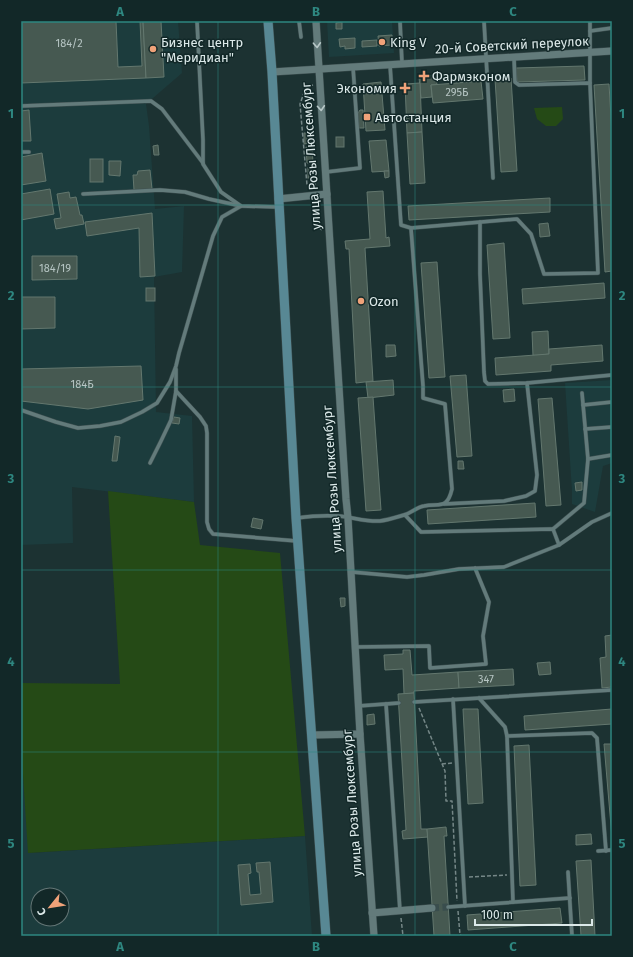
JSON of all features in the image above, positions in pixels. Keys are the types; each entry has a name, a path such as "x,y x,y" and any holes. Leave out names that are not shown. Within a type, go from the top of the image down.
{"main road":[{"path":"268,21 296,518 326,936"}],"street":[{"name":"улица Розы Люксембург","path":"316,21 346,499 352,572 358,706 374,936"},
{"name":"20-й Советский переулок","path":"272,72 612,51"},
{"path":"278,203 327,194"},
{"path":"312,735 360,734"},
{"path":"372,913 432,908"}],"lane":[{"path":"197,21 203,164"},
{"path":"299,21 301,37"},
{"path":"400,21 402,64"},
{"path":"484,21 493,178"},
{"path":"390,64 401,225 411,228 517,219 531,234 544,274 598,273 590,83 590,21"},
{"path":"590,31 612,28"},
{"path":"514,56 516,82 519,85 590,83"},
{"path":"326,172 360,168 353,66"},
{"path":"21,106 151,101 162,109 203,164 220,192 241,206"},
{"path":"21,152 28,152"},
{"path":"83,194 166,191 185,192 241,206 278,203"},
{"path":"21,410 78,428 121,422 157,403 170,382 176,366 213,236 222,217 241,206"},
{"path":"480,222 480,274 485,381 488,384 527,383 612,375"},
{"path":"411,228 423,398 445,404 452,489 450,498 442,504"},
{"path":"150,463 171,420 176,391 176,366"},
{"path":"296,518 322,515 339,516 367,521 381,521 405,515 423,506 504,501 526,496 534,491 536,475 527,383"},
{"path":"176,391 200,417 206,426 207,522 209,528 214,534 298,541"},
{"path":"405,515 421,532 553,529 584,503 588,459 582,393"},
{"path":"583,405 612,402"},
{"path":"585,429 612,427"},
{"path":"588,459 612,455"},
{"path":"352,572 407,577 459,569 504,567 559,545 592,522 612,513"},
{"path":"553,529 559,545"},
{"path":"355,647 430,646 430,668 486,664 483,636 489,602 475,568"},
{"path":"416,701 612,690"},
{"path":"479,698 505,727 507,736 513,902"},
{"path":"453,699 465,906"},
{"path":"358,706 399,703"},
{"path":"386,704 400,911"},
{"path":"507,736 592,733 597,738 606,851"},
{"path":"598,852 612,850"},
{"path":"568,872 572,936"},
{"path":"448,907 570,898"}],"path":[{"path":"314,85 306,87 300,104 307,185 316,184"},
{"path":"317,204 318,228 324,231"},
{"path":"416,701 445,771 446,801 452,801 457,906 460,935 462,936"},
{"path":"442,764 457,763"},
{"path":"463,877 512,874"},
{"path":"400,911 403,936"}],"shaded area":[{"path":"21,21 178,21 182,73 146,104 155,209 184,206 182,272 154,277 156,412 192,416 194,502 72,487 73,543 21,545"},
{"path":"327,21 392,21 394,53 329,57"},
{"path":"612,380 612,463 603,466 595,512 572,504 565,383"},
{"path":"21,743 29,853 305,836 312,936 21,936"}],"green space":[{"path":"562,107 563,119 556,126 546,126 537,119 534,108"},
{"path":"108,491 194,502 200,545 280,553 305,836 28,853 21,743 21,683 120,684"}],"building":[{"path":"21,21 116,21 118,67 142,66 140,21 143,21 146,78 21,83"},
{"name":"Бизнес центр \"Меридиан\"","path":"143,21 161,21 164,77 146,78"},
{"path":"342,22 342,29 336,29 336,23"},
{"path":"392,35 392,45 379,46 378,36"},
{"path":"355,38 355,48 345,49 345,46 340,47 339,39"},
{"path":"377,40 377,46 362,47 362,41"},
{"path":"584,66 585,80 517,82 516,68"},
{"path":"436,75 437,85 431,85 432,97 421,98 419,77"},
{"path":"511,78 517,171 501,172 495,79"},
{"path":"481,81 483,99 433,103 431,85"},
{"path":"381,82 385,130 366,131 363,84"},
{"path":"420,83 422,132 407,133 405,84"},
{"path":"609,84 612,135 612,271 605,272 594,85"},
{"path":"29,110 31,141 21,141 21,111"},
{"path":"360,110 363,110 364,128 359,128 358,113"},
{"path":"422,132 425,183 410,184 407,133"},
{"path":"304,133 310,133 310,143 304,144"},
{"path":"336,137 344,137 344,147 336,147"},
{"path":"386,140 389,171 372,172 369,141"},
{"path":"158,145 159,155 154,155 153,146"},
{"path":"306,147 312,147 313,163 307,163"},
{"path":"42,153 46,181 21,185 21,157"},
{"path":"90,159 103,159 103,182 90,182"},
{"path":"109,161 121,161 120,176 109,175"},
{"path":"308,168 314,168 314,178 308,178"},
{"path":"150,170 152,189 134,190 133,175 137,175 138,171"},
{"path":"384,171 389,171 389,177 385,178"},
{"path":"50,189 54,214 21,220 21,194"},
{"path":"383,191 386,238 389,237 390,246 365,248 373,381 356,383 349,249 346,249 345,241 370,239 367,192"},
{"path":"69,192 70,198 76,197 80,215 82,215 84,224 56,229 54,219 61,218 57,194"},
{"path":"550,198 550,212 409,220 408,206"},
{"path":"152,213 155,276 140,277 139,228 87,236 85,222"},
{"path":"548,223 550,236 540,237 539,224"},
{"path":"504,243 510,338 493,339 487,245"},
{"path":"32,256 77,256 77,279 32,280"},
{"path":"437,262 445,377 429,378 421,263"},
{"path":"604,283 605,298 523,304 522,289"},
{"path":"146,288 155,288 155,301 146,301"},
{"path":"21,297 55,297 55,328 21,329"},
{"path":"548,331 549,354 533,356 532,332"},
{"path":"386,345 395,345 396,356 386,357"},
{"path":"602,345 603,361 551,365 551,371 496,375 495,358 549,354 549,349"},
{"path":"141,366 143,400 88,409 21,401 21,369"},
{"path":"466,375 472,456 457,457 450,376"},
{"path":"393,380 394,395 368,398 366,382"},
{"path":"514,389 515,401 504,402 503,390"},
{"path":"373,397 381,510 366,511 358,398"},
{"path":"552,398 561,505 546,506 538,399"},
{"path":"174,417 180,418 179,424 172,423"},
{"path":"115,436 120,437 117,461 112,461"},
{"path":"458,461 463,461 464,469 458,469"},
{"path":"582,482 582,490 576,491 575,483"},
{"path":"535,503 536,517 428,524 427,510"},
{"path":"253,518 263,520 261,529 251,527"},
{"path":"340,598 345,598 345,606 341,607"},
{"path":"612,635 612,687 602,688 600,658 606,657 605,636"},
{"path":"403,650 410,650 412,675 458,672 459,688 414,691 414,693 404,694 403,669 385,670 384,655 403,654"},
{"path":"550,662 551,674 539,675 537,663"},
{"path":"513,669 514,685 459,688 458,672"},
{"path":"414,693 421,829 427,829 428,837 403,839 402,831 406,830 398,694"},
{"path":"463,709 478,709 483,803 468,804"},
{"path":"612,709 612,724 525,730 524,716"},
{"path":"374,714 375,724 367,725 367,715"},
{"path":"604,744 612,744 612,838"},
{"path":"529,745 536,885 520,886 514,746"},
{"path":"446,827 447,836 444,836 450,936 434,936 427,829"},
{"path":"591,834 592,844 576,845 576,835"},
{"path":"591,860 595,936 581,936 576,861"},
{"path":"270,862 273,902 241,905 238,865 250,864 251,873 248,874 250,895 261,894 259,872 257,872 256,863"},
{"path":"560,908 562,923 468,930 467,915"}],"tunnel":[{"path":"432,908 448,907"}],"place":[{"name":"King V","path":"382,42"},
{"name":"Бизнес центр \"Меридиан\"","path":"153,49"},
{"name":"Фармэконом","path":"424,76"},
{"name":"Экономия","path":"405,88"},
{"name":"Автостанция","path":"367,117"},
{"name":"Ozon","path":"361,301"}]}
